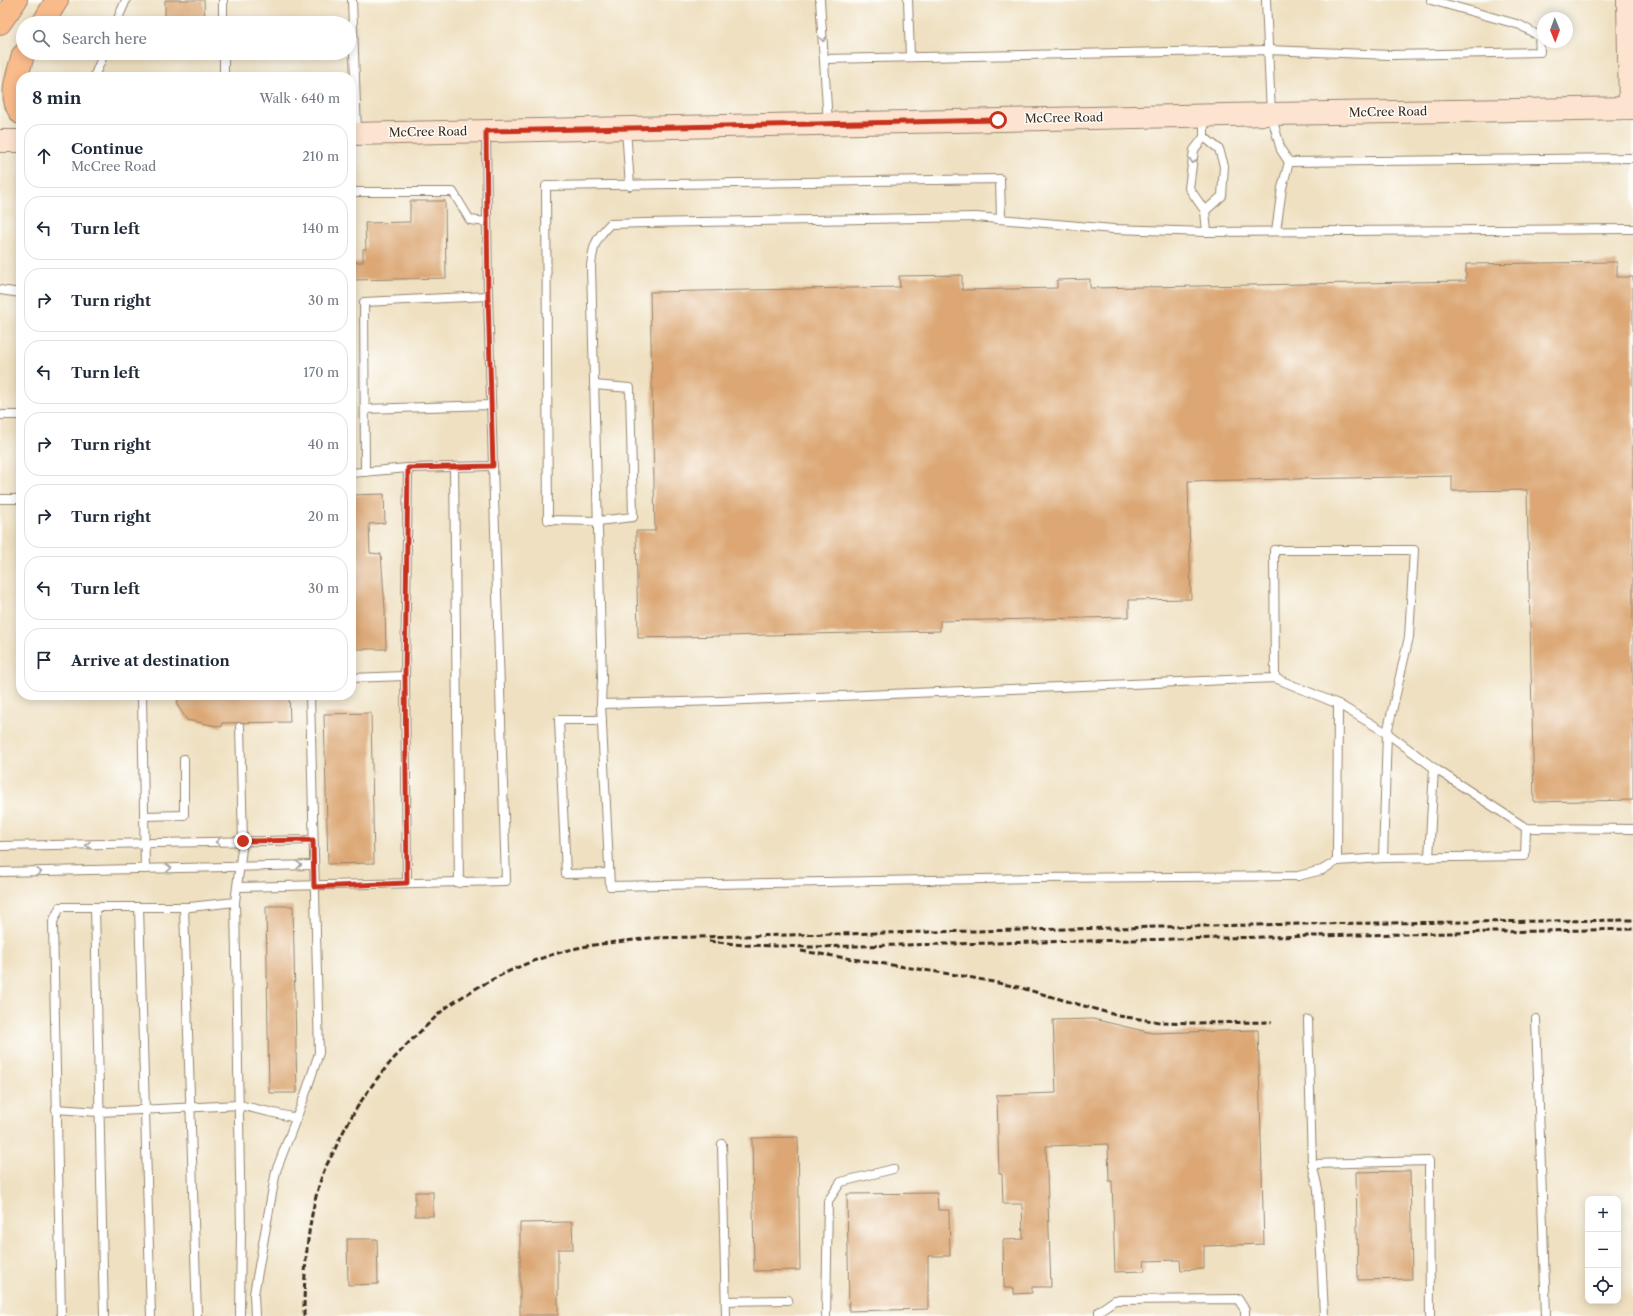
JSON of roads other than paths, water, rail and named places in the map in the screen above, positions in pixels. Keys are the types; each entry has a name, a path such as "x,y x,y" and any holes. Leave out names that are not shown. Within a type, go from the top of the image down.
{"main road":[{"path":"0,23 16,0"},
{"path":"47,16 56,0"},
{"path":"1628,0 1632,108"},
{"path":"0,95 20,60"},
{"path":"19,72 22,60"},
{"path":"16,83 16,101"},
{"name":"McCree Road","path":"356,134 1204,115 1632,108"},
{"path":"0,141 16,141"}],"lane":[{"path":"119,16 126,0"},
{"path":"223,0 223,16"},
{"path":"352,0 352,16"},
{"path":"820,0 828,124"},
{"path":"908,0 910,57"},
{"path":"1266,0 1271,114 1280,150 1288,162 1282,188 1276,231"},
{"path":"824,59 1268,50 1390,55 1540,52 1539,36 1520,25 1431,0"},
{"path":"96,72 101,60"},
{"path":"224,60 224,72"},
{"path":"353,60 353,72"},
{"path":"1204,115 1204,137 1194,150 1190,188 1205,211 1206,232"},
{"path":"626,128 630,186"},
{"path":"238,888 506,881 488,296 486,131"},
{"path":"1204,137 1219,149 1224,166 1222,196 1205,211"},
{"path":"1288,162 1633,158"},
{"path":"594,385 630,388 633,517 598,521 548,520 546,186 630,186 1000,179 1001,219"},
{"path":"356,192 453,192 470,220 487,222"},
{"path":"1526,828 1525,856 1383,858 1337,861 1322,870 1298,876 1039,878 610,886 601,704 602,680 594,385 593,247 600,234 610,224 953,217 976,217 1113,229 1206,232 1633,230"},
{"path":"0,290 16,292"},
{"path":"365,472 364,302 488,296"},
{"path":"364,409 491,405"},
{"path":"0,415 16,415"},
{"path":"356,473 408,468 493,466"},
{"path":"454,467 458,882"},
{"path":"407,883 405,676 408,468"},
{"path":"0,499 16,499"},
{"path":"1275,678 1274,550 1414,550 1409,637 1388,733 1383,858"},
{"path":"356,678 405,676"},
{"path":"601,704 736,701 1275,678 1338,704 1388,733 1434,768 1526,828 1633,829"},
{"path":"142,700 145,869"},
{"path":"255,1316 254,1294 276,1171 319,1053 313,865 310,700"},
{"path":"1337,861 1338,704"},
{"path":"602,720 559,720 566,874 609,873"},
{"path":"240,727 243,841 241,866 235,902 241,1228 240,1316"},
{"path":"144,816 184,815 184,759"},
{"path":"1429,858 1434,768"},
{"path":"0,846 313,840"},
{"path":"0,872 313,865"},
{"path":"61,1316 53,922 60,907 184,907 235,902"},
{"path":"95,907 104,1316"},
{"path":"139,907 151,1316"},
{"path":"184,907 197,1316"},
{"path":"1536,1019 1546,1316"},
{"path":"1308,1020 1312,1164 1318,1190 1324,1316"},
{"path":"56,1109 99,1112 239,1105 296,1118"},
{"path":"722,1144 726,1316"},
{"path":"1312,1164 1429,1161 1430,1316"},
{"path":"826,1316 828,1201 841,1182 893,1169"},
{"path":"1099,1316 1099,1312 1115,1300 1238,1299 1245,1310 1246,1316"},
{"path":"726,1301 788,1300"}],"railway":[{"path":"304,1316 307,1245 317,1193 325,1169 352,1116 362,1100 384,1070 410,1042 447,1007 473,990 514,969 558,953 592,945 650,938 1300,924 1633,920"},
{"path":"709,941 743,945 811,947 1633,929"},
{"path":"801,951 963,976 1018,987 1119,1016 1160,1022 1272,1022"}]}
